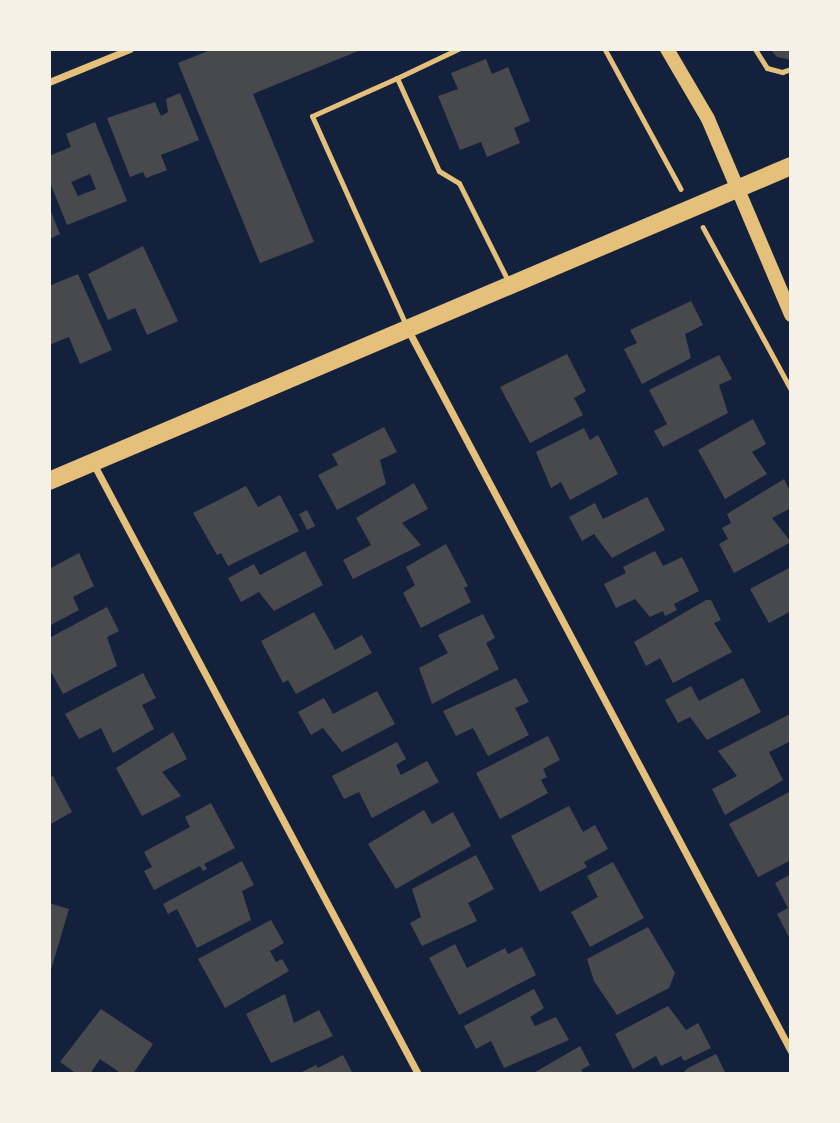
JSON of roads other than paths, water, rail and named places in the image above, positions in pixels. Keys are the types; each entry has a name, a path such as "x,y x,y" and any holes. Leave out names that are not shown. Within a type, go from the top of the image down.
{"main road":[{"path":"667,49 708,120 788,302 791,315"},
{"path":"49,481 791,166"}],"street":[{"path":"49,82 130,49"},
{"path":"407,328 791,1051"},
{"path":"93,463 418,1074"}],"lane":[{"path":"407,328 312,116 458,49"},
{"path":"755,49 768,68 782,72 791,69"},
{"path":"397,78 439,171 459,183 510,285"}]}
